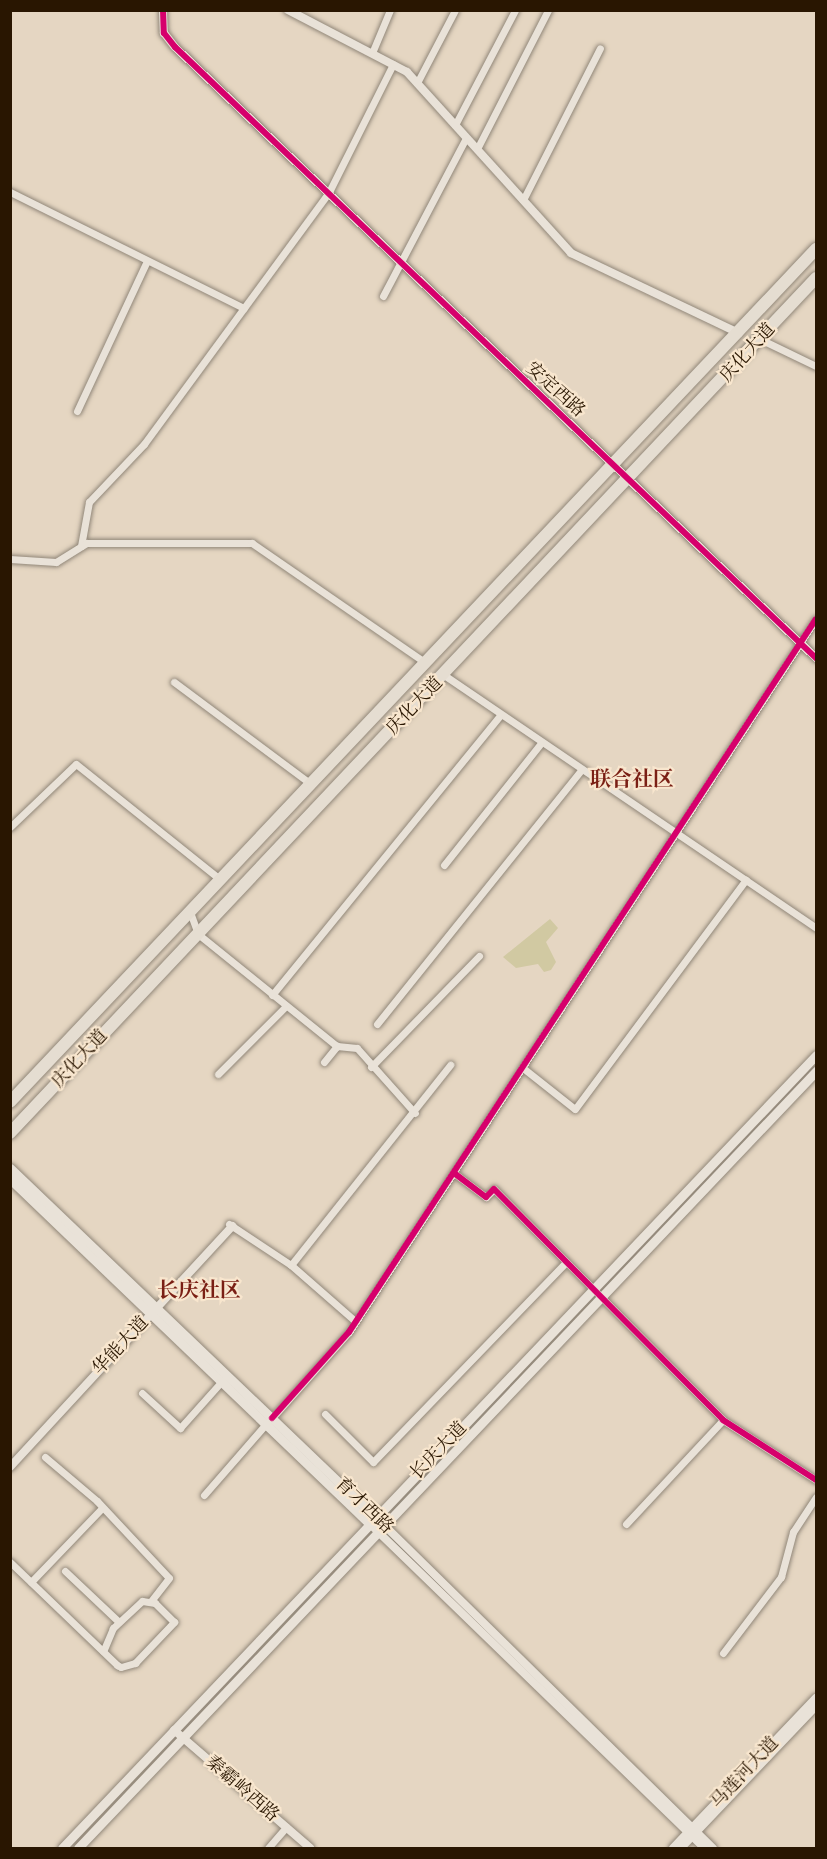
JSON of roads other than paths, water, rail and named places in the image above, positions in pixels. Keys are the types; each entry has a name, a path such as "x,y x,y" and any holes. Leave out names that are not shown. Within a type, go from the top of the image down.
{"highway":[{"name":"庆化大道","path":"10,1102 816,249"},
{"name":"庆化大道","path":"10,1133 762,340 816,278"}],"main road":[{"name":"长庆大道","path":"62,1848 816,1055"},
{"name":"长庆大道","path":"78,1848 816,1071"},
{"name":"育才西路","path":"10,1167 222,1381 269,1421"},
{"name":"育才西路","path":"10,1179 152,1309 373,1521"}],"street":[{"name":"安定西路","path":"163,10 169,40 802,641 816,658"},
{"name":"安定西路","path":"168,10 168,30 178,43 329,192"},
{"path":"288,10 393,64 417,83 571,253 739,333"},
{"path":"372,53 390,10"},
{"path":"417,83 455,10"},
{"path":"455,125 515,10"},
{"path":"477,149 548,10"},
{"path":"523,200 600,48"},
{"path":"81,546 89,502 144,444 329,192 393,64"},
{"path":"383,296 466,138"},
{"path":"10,192 244,308"},
{"path":"77,411 147,261"},
{"path":"762,340 816,366"},
{"path":"10,559 56,562 81,546 252,543 426,663"},
{"path":"204,1495 356,1322 816,619"},
{"name":"安定西路","path":"802,641 816,651"},
{"path":"444,675 816,928"},
{"path":"174,682 311,784"},
{"path":"272,994 501,714"},
{"path":"444,865 542,742"},
{"path":"10,827 76,764 221,880"},
{"path":"377,1024 582,769"},
{"path":"523,1068 575,1109 746,880"},
{"path":"190,912 198,934 337,1046 357,1048 371,1067 415,1113"},
{"path":"371,1067 479,956"},
{"path":"218,1074 286,1006"},
{"path":"324,1062 337,1046"},
{"path":"291,1265 415,1113 450,1065"},
{"path":"454,1173 486,1197 494,1189 592,1291 723,1420 816,1480"},
{"path":"230,1225 291,1265 356,1322"},
{"name":"华能大道","path":"10,1460 230,1225"},
{"path":"325,1414 373,1462 565,1263"},
{"name":"华能大道","path":"10,1467 152,1309"},
{"path":"142,1393 180,1428 222,1381"},
{"path":"626,1524 723,1420"},
{"path":"45,1457 97,1501 100,1510 169,1578 151,1601 138,1603 119,1622 103,1651"},
{"path":"723,1653 773,1591 788,1562 793,1532 816,1497"},
{"path":"31,1582 100,1510"},
{"name":"育才西路","path":"373,1521 692,1833 704,1848"},
{"path":"10,1562 117,1665 131,1666 174,1622 151,1601"},
{"path":"65,1571 119,1622"},
{"name":"马莲河大道","path":"681,1848 692,1833 816,1698"},
{"name":"马莲河大道","path":"673,1848 692,1833 816,1706"},
{"name":"秦霸岭西路","path":"173,1732 310,1848"},
{"path":"268,1848 285,1829"},
{"name":"秦霸岭西路","path":"285,1829 303,1848"},
{"name":"育才西路","path":"692,1833 713,1848"}],"district":[{"name":"联合社区","path":"632,780"},
{"name":"长庆社区","path":"199,1291"}]}
